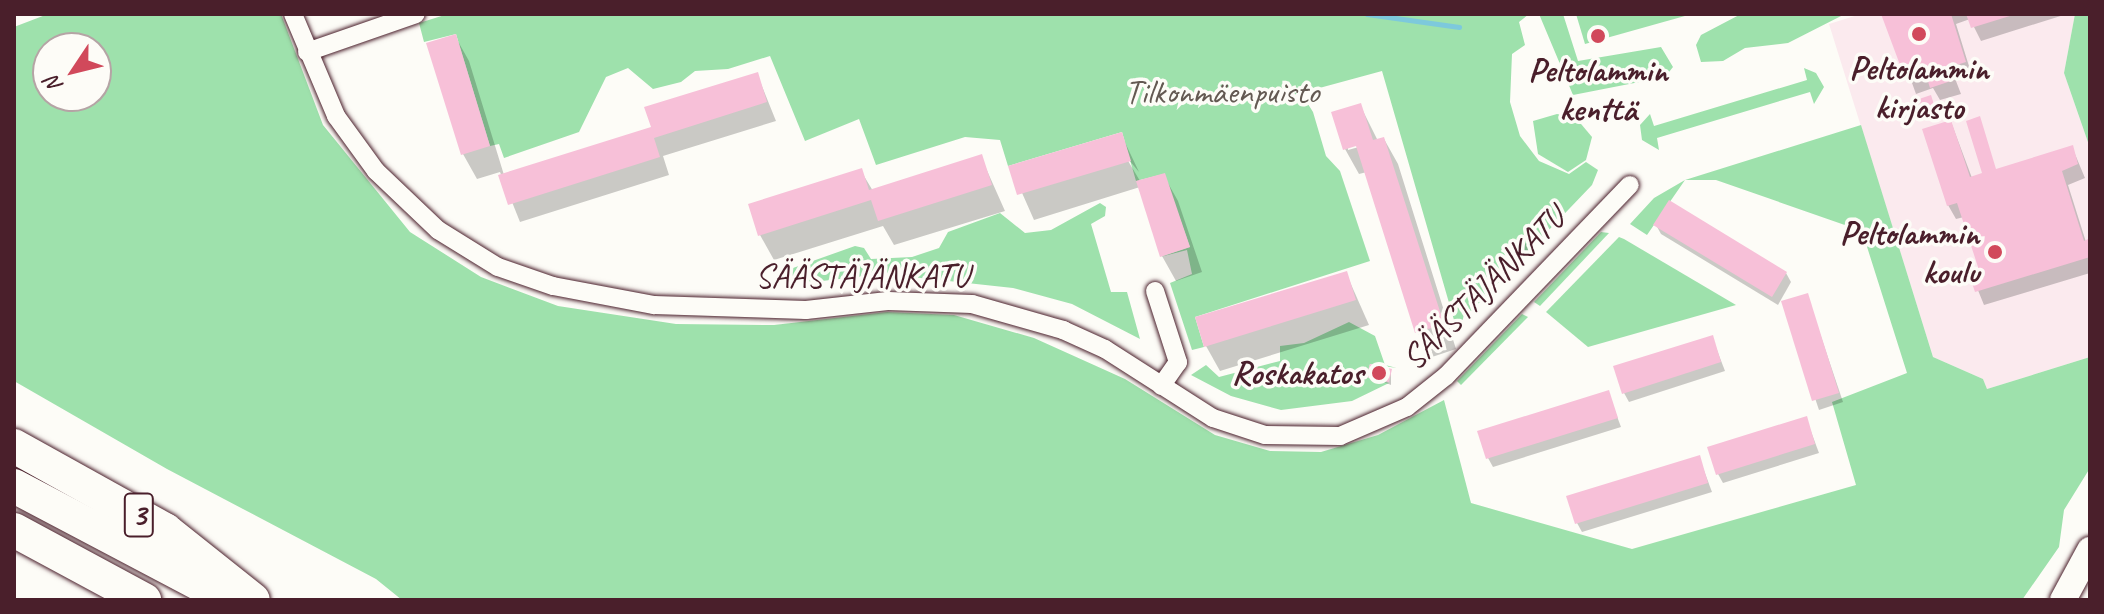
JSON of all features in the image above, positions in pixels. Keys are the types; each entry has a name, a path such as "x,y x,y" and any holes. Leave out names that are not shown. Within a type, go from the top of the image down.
{"highway":[{"name":"3","path":"14,446 165,530 253,600"},
{"path":"14,486 230,600"},
{"name":"3","path":"16,532 144,600"}],"main road":[{"path":"2063,600 2090,550"}],"street":[{"name":"SÄÄSTÄJÄNKATU","path":"293,14 336,116 376,171 438,230 498,267 553,286 654,305 806,310 888,301 972,304 1063,330 1105,349 1213,418 1265,435 1340,436 1372,426 1446,376 1630,185"},
{"path":"307,52 416,14"},
{"path":"1155,291 1178,362 1161,386"}],"shaded area":[{"name":"Peltolammin koulu","path":"1861,14 2075,14 2064,73 2090,148 2090,357 1987,389 1983,379 1933,357 1829,24"}],"green space":[{"path":"48,14 281,14 323,125 410,232 481,277 558,306 676,324 774,325 887,312 954,315 1034,338 1125,379 1215,435 1270,451 1321,452 1378,435 1444,400 1471,503 1632,549 1856,485 1832,402 1907,373 1862,231 1716,180 1685,180 1861,125 1933,357 1983,379 1987,389 2090,357 2090,468 2064,510 2059,547 2022,600 402,600 376,579 167,469 14,381 14,27"},
{"name":"Tilkonmäenpuisto","path":"448,14 1529,14 1519,22 1525,45 1512,54 1510,102 1520,136 1539,161 1569,174 1586,162 1598,170 1592,185 1456,327 1382,71 1301,93 1313,112 1326,156 1340,171 1370,261 1195,317 1204,347 1192,350 1170,283 1192,274 1187,250 1160,257 1190,247 1164,174 1136,181 1122,132 1008,166 1000,140 965,137 876,165 859,119 805,141 770,56 728,69 695,71 681,82 653,89 628,68 606,77 579,132 504,158 499,144 490,146 456,34 424,42 419,23"},
{"path":"1539,14 1563,14 1578,61 1661,47 1673,67 1665,77 1573,95"},
{"name":"Peltolammin kenttä","path":"1576,14 1692,14 1585,44"},
{"path":"1741,14 1845,14 1788,43 1745,48 1723,61 1701,62 1696,45 1701,35"},
{"path":"2075,14 2090,14 2090,148 2064,73"},
{"path":"1804,68 1816,73 1824,87 1814,104 1810,92 1657,138 1659,150 1642,140 1640,125 1650,114 1654,126 1807,80"},
{"path":"1557,114 1576,118 1592,137 1586,160 1568,172 1538,154 1533,121"},
{"path":"1685,180 1647,235 1630,224 1654,198"},
{"path":"1100,203 1106,207 1105,216 1091,224 1111,292 1127,292 1140,339 1072,304 1013,288 884,274 804,283 790,278 793,268 855,246 864,248 871,259 912,257 939,248 948,232 1000,213 1025,233 1051,230"},
{"path":"1601,232 1609,233 1540,306 1534,302"},
{"path":"1619,237 1736,305 1588,347 1546,312"},
{"path":"1522,314 1528,317 1461,385 1457,381"},
{"path":"1349,322 1375,336 1385,365 1397,368 1370,364 1367,377 1389,383 1352,401 1281,410 1231,396 1191,375 1206,365 1219,377 1280,361 1280,346 1304,343"}],"building":[{"path":"1881,14 1951,14 1966,62 1950,67 1954,80 1930,88 1926,75 1906,81"},
{"path":"1966,14 2013,14 2013,15 1971,28"},
{"path":"456,34 490,146 461,155 426,43"},
{"path":"758,72 767,102 654,138 660,157 508,205 498,175 651,127 644,107"},
{"path":"1931,95 1935,108 1917,113 1913,101"},
{"path":"1361,103 1373,140 1384,137 1444,324 1415,333 1356,146 1343,150 1331,112"},
{"path":"1980,116 1996,169 2073,145 2078,164 2062,171 2084,241 2090,238 2090,257 1975,292 1970,277 1980,273 1957,203 1947,206 1922,129 1951,120 1970,177 1982,173 1966,121"},
{"path":"1122,132 1131,161 1017,195 1008,166"},
{"path":"982,154 992,185 878,221 871,200 758,236 748,204 862,168 869,190"},
{"path":"1165,173 1190,247 1160,257 1136,181"},
{"path":"1669,200 1787,272 1772,297 1653,225"},
{"path":"1347,271 1356,300 1204,347 1195,317"},
{"path":"1808,293 1839,393 1812,401 1781,301"},
{"path":"1713,335 1721,362 1622,394 1613,366"},
{"name":"Roskakatos","path":"1370,364 1392,369 1389,382 1366,377"},
{"path":"1609,390 1618,418 1486,459 1477,431"},
{"path":"1807,416 1815,444 1716,475 1707,447"},
{"path":"1700,455 1708,483 1575,524 1566,496"}],"waterway":[{"path":"1367,14 1459,27"}],"place":[{"name":"Peltolammin kirjasto","path":"1919,34"},
{"name":"Peltolammin kenttä","path":"1598,36"},
{"name":"Peltolammin koulu","path":"1995,252"},
{"name":"Roskakatos","path":"1379,373"}]}
